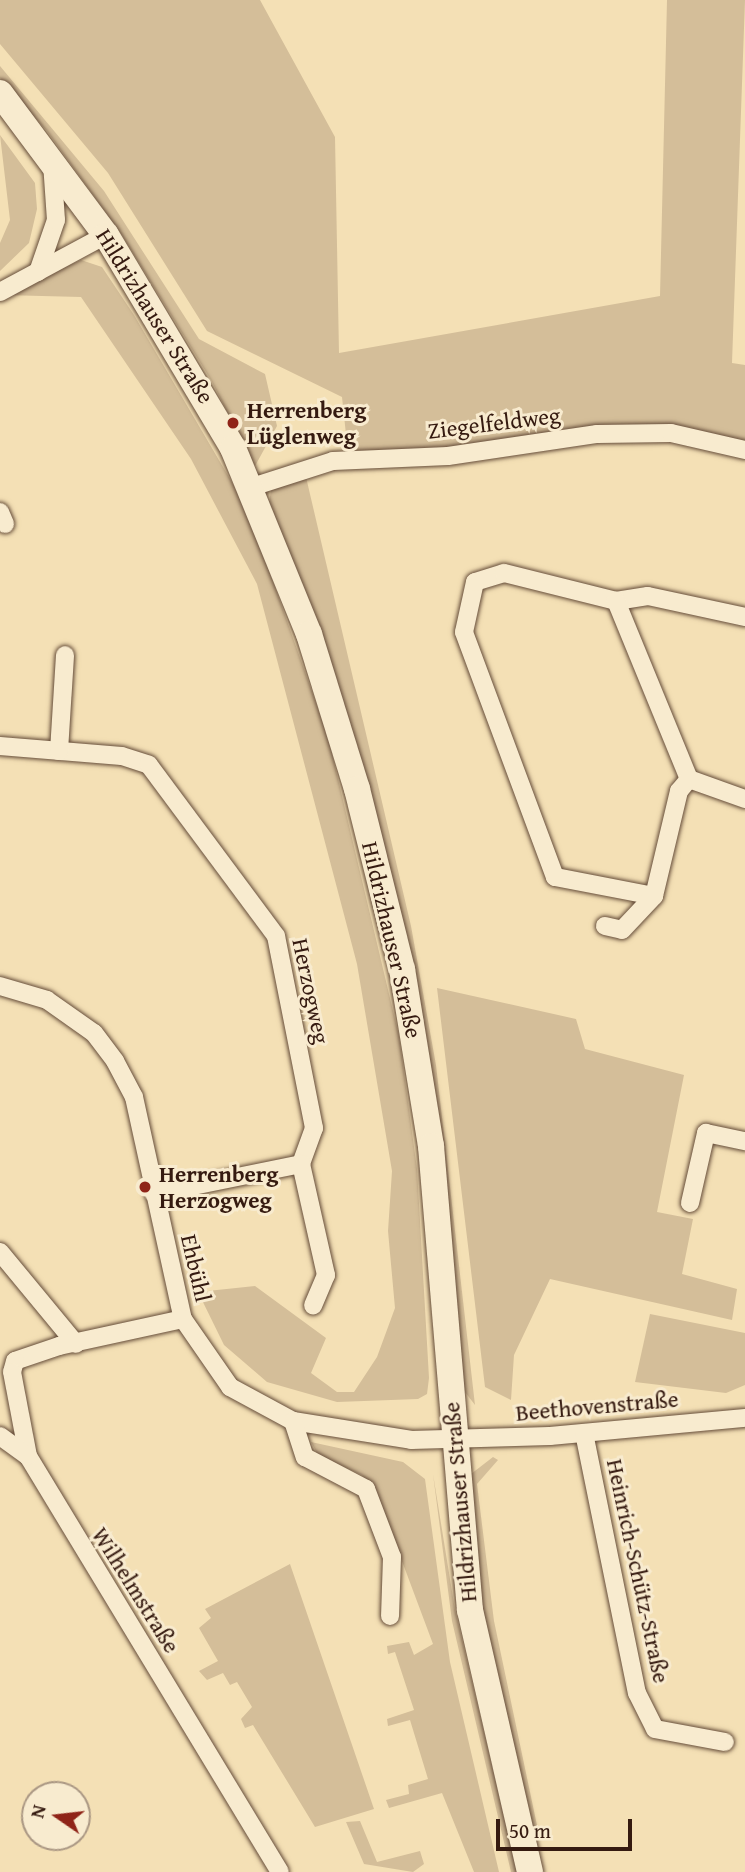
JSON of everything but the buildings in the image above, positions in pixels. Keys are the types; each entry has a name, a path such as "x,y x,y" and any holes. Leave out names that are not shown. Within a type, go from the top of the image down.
{"main road":[{"name":"Hildrizhauser Straße","path":"0,93 51,156 106,236 214,411 252,487 309,634 402,969 431,1146 453,1440 470,1610 530,1872"}],"street":[{"path":"38,272 56,220 51,156"},
{"path":"0,292 106,236"},
{"name":"Ziegelfeldweg","path":"252,487 333,461 448,456 597,434 671,433 745,450"},
{"path":"654,896 555,877 464,632 475,582 504,573 616,601 648,596 745,617"},
{"path":"616,601 689,779 745,799"},
{"path":"59,751 65,655"},
{"name":"Herzogweg","path":"0,746 59,751 149,765 276,936 314,1128 301,1164"},
{"path":"605,926 622,930 654,896 679,791 689,779"},
{"name":"Ehbühl","path":"0,986 47,1000 94,1033 115,1061 134,1097 183,1319 230,1387 293,1421 453,1440"},
{"path":"690,1203 706,1133 745,1141"},
{"path":"154,1194 301,1164 326,1275 313,1305"},
{"path":"0,1252 68,1345 183,1319"},
{"name":"Wilhelmstraße","path":"68,1345 15,1361 12,1372 28,1456 281,1872"},
{"name":"Beethovenstraße","path":"453,1440 584,1433 745,1418"},
{"path":"293,1421 305,1457 366,1489 392,1558 390,1616"},
{"name":"Heinrich-Schütz-Straße","path":"584,1433 638,1693 654,1729 725,1742"},
{"path":"0,1436 28,1456"}],"shaded area":[{"path":"0,0 260,0 335,137 339,353 660,296 667,0 745,0 732,363 745,365 745,445 670,428 442,451 348,453 342,397 207,331 108,173 0,44"},
{"path":"0,66 104,191 199,339 265,374 277,426 255,466 211,380 122,235 47,131 0,78"},
{"path":"0,135 35,183 37,209 29,243 0,271 0,243 10,220"},
{"path":"81,260 102,267 134,315 247,508 328,737 399,1036 417,1169 429,1378 427,1394 418,1399 337,1402 267,1382 224,1345 198,1292 255,1286 326,1338 311,1373 337,1392 354,1392 377,1357 395,1308 388,1231 392,1171 357,964 257,584 191,459 81,297 3,295"},
{"path":"306,477 411,926 436,1065 475,1405 462,1388 431,1089 269,504 271,489"},
{"path":"437,988 576,1019 585,1049 684,1075 657,1212 693,1219 682,1274 737,1289 732,1320 550,1279 514,1355 511,1400 485,1387"},
{"path":"650,1314 745,1333 745,1385 726,1393 635,1382"},
{"path":"311,1442 403,1462 425,1479 450,1662 499,1872 474,1872 442,1793 389,1808 386,1800 409,1794 408,1785 428,1779 410,1720 388,1726 387,1719 414,1710 395,1652 388,1654 387,1646 409,1642 414,1655 433,1644 378,1497 362,1475 318,1455"},
{"path":"493,1457 498,1460 477,1484 494,1621 538,1830 533,1831 486,1640 470,1530 471,1474"},
{"path":"433,1474 455,1610 517,1872 511,1872 452,1621"},
{"path":"290,1564 374,1809 315,1827 253,1725 245,1728 241,1719 252,1707 237,1682 230,1685 223,1673 207,1680 199,1671 218,1661 199,1628 211,1618 205,1609"},
{"path":"360,1821 377,1862 420,1851 424,1864 413,1872 364,1864 346,1822"}],"place":[{"name":"Herrenberg Lüglenweg","path":"233,423"},
{"name":"Herrenberg Herzogweg","path":"145,1187"}]}
